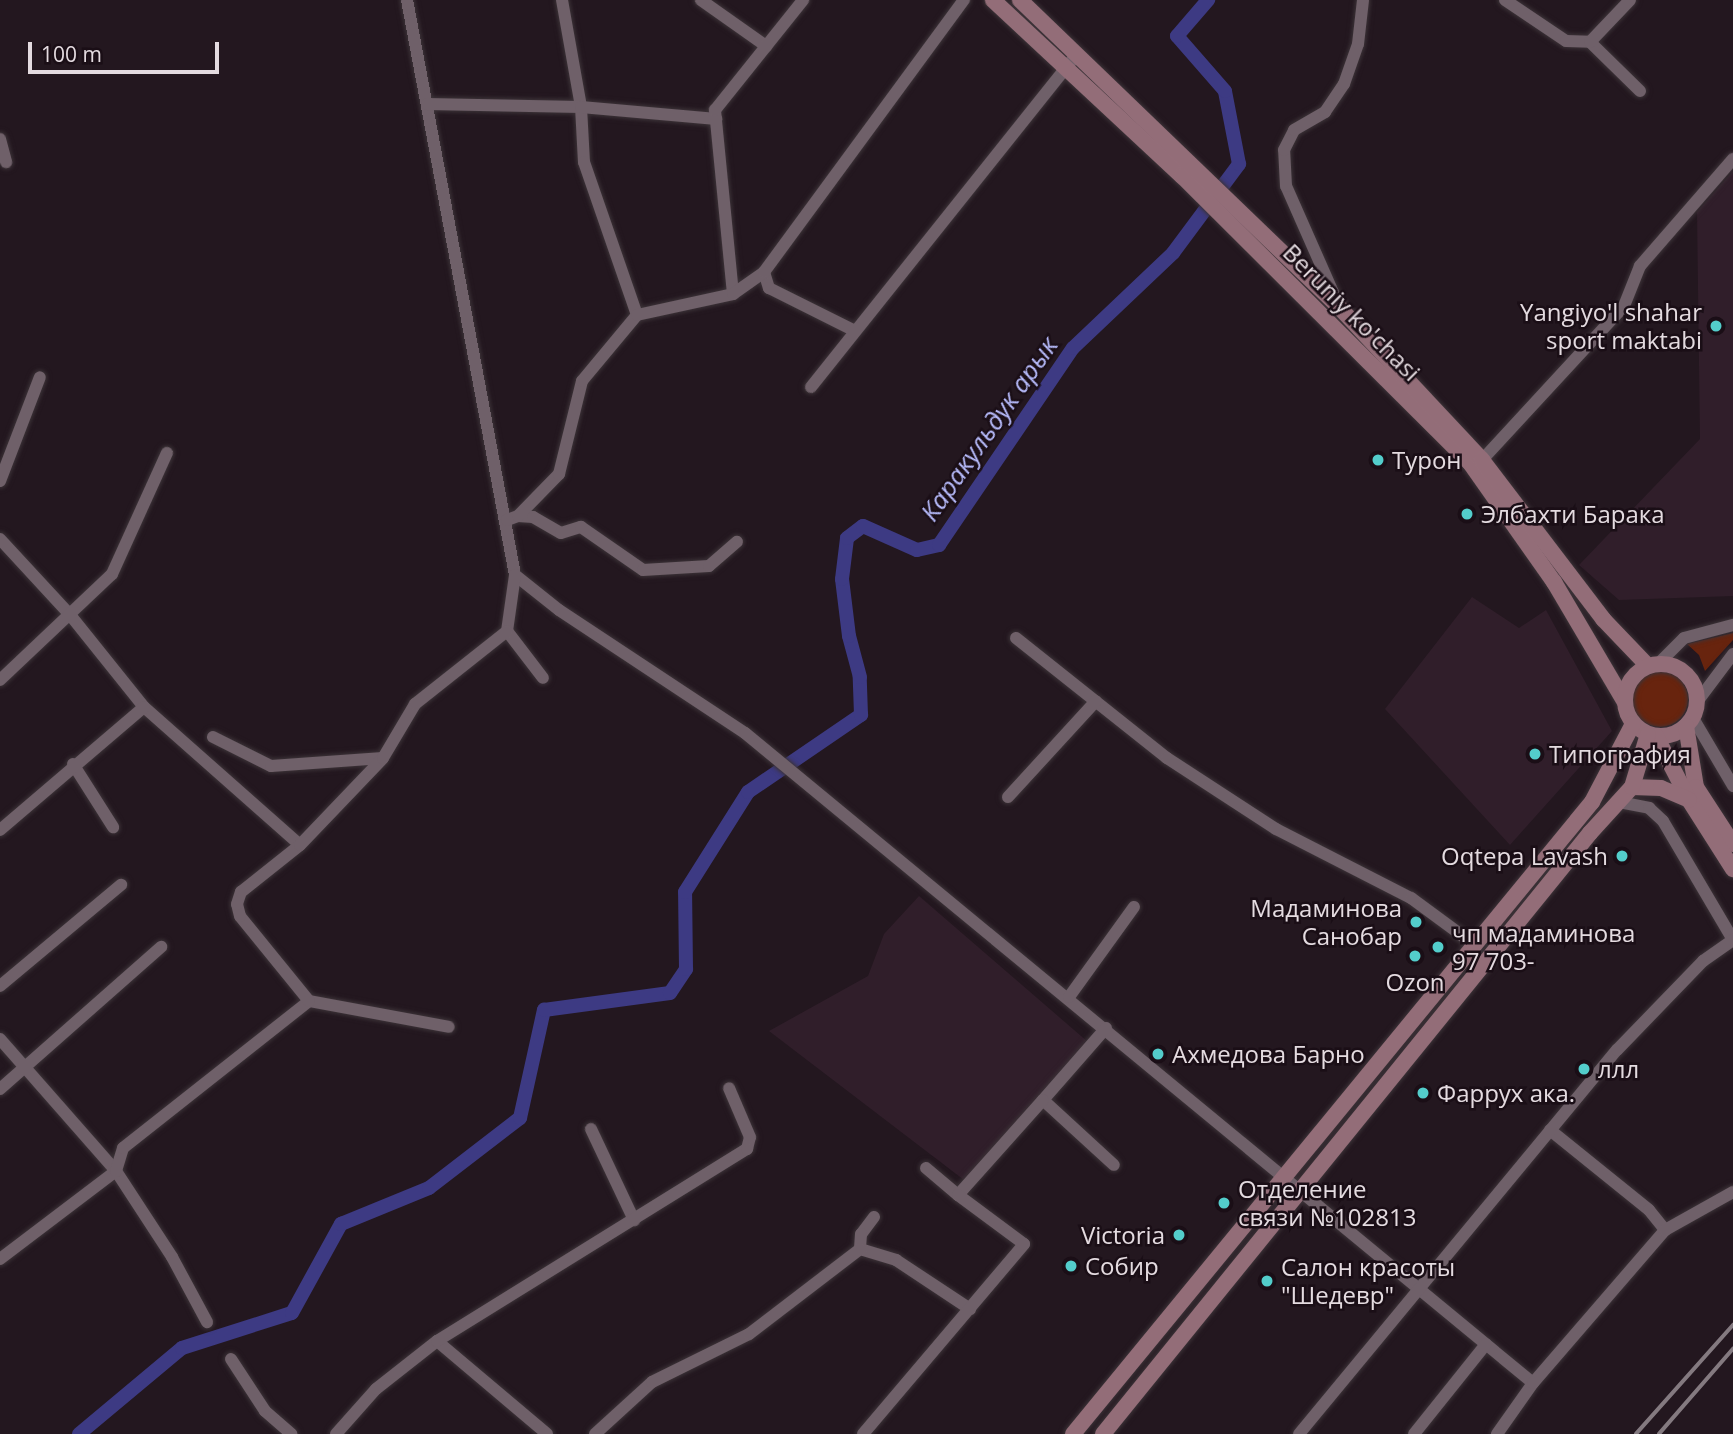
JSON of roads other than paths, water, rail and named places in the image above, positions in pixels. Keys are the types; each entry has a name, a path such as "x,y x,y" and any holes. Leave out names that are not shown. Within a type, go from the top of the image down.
{"main road":[{"name":"Beruniy ko'chasi","path":"993,0 1187,172 1482,460 1586,598 1654,665 1682,670 1691,679 1697,702"},
{"name":"Beruniy ko'chasi","path":"1020,0 1077,54 1187,172"},
{"name":"Beruniy ko'chasi","path":"1335,314 1470,463 1554,582 1624,701 1633,724"},
{"path":"1624,701 1630,680 1654,665"},
{"path":"1697,702 1690,722 1696,787 1733,844"},
{"path":"1652,735 1690,722"},
{"path":"1073,1434 1592,802 1633,724 1652,735 1733,869"},
{"path":"1102,1434 1590,833 1632,787 1652,735"},
{"path":"1632,787 1661,788 1689,800"}],"street":[{"path":"407,0 513,518 515,575 508,631 543,678"},
{"path":"562,0 581,107 584,162 637,315"},
{"path":"701,0 766,46"},
{"path":"733,294 715,110 803,0"},
{"path":"513,518 559,474 582,381 637,315 733,294 764,272 964,0"},
{"path":"1335,314 1286,186 1284,150 1294,130 1325,112 1344,84 1358,44 1363,0"},
{"path":"1505,0 1566,41 1590,42 1640,92"},
{"path":"1590,42 1630,0"},
{"path":"811,387 1077,54"},
{"path":"427,104 581,107 716,119"},
{"path":"0,139 6,162"},
{"path":"1482,460 1624,306 1640,266 1733,159"},
{"path":"764,272 769,288 855,331"},
{"path":"0,481 40,377"},
{"path":"0,680 71,616 112,574 167,453"},
{"path":"513,518 533,517 562,533 582,527 643,570 709,566 737,542"},
{"path":"0,539 71,616 144,707 300,845"},
{"path":"515,575 559,610 745,733 1106,1028 1284,1180 1533,1383"},
{"path":"1654,665 1684,638 1733,625"},
{"path":"449,1027 309,1001 240,916 237,904 241,892 300,845 383,758 415,704 508,631"},
{"path":"1016,638 1167,758 1276,829 1411,898 1475,945"},
{"path":"1697,702 1733,654"},
{"path":"1008,797 1096,701"},
{"path":"0,830 73,764 144,707"},
{"path":"1690,722 1733,786"},
{"path":"213,737 271,766 383,758"},
{"path":"73,764 113,827"},
{"path":"1299,1434 1417,1287 1550,1130 1703,961 1733,940 1663,821 1649,808 1619,802"},
{"path":"0,986 121,885"},
{"path":"1069,998 1134,907"},
{"path":"0,1089 161,947"},
{"path":"0,1259 116,1171 123,1148 309,1001"},
{"path":"958,1195 1106,1028"},
{"path":"0,1039 116,1171 172,1257 207,1322"},
{"path":"336,1434 376,1389 437,1340 747,1149 750,1137 729,1088"},
{"path":"1043,1100 1114,1165"},
{"path":"592,1129 634,1220"},
{"path":"1550,1130 1649,1210 1665,1230"},
{"path":"863,1434 1024,1244 926,1168"},
{"path":"1497,1434 1533,1383 1665,1230 1733,1192"},
{"path":"595,1434 652,1382 749,1334 860,1249 861,1234 874,1217"},
{"path":"860,1249 896,1261 970,1309"},
{"path":"437,1340 547,1434"},
{"path":"1414,1434 1486,1344"},
{"path":"231,1359 265,1411 291,1434"}],"waterway":[{"name":"Каракульдук арык","path":"79,1434 182,1348 292,1313 341,1224 429,1188 520,1118 544,1010 670,993 686,969 685,892 748,792 861,715 860,677 849,636 842,579 847,538 863,526 917,550 939,545 1073,348 1173,253 1239,164 1225,91 1177,36 1208,0"}],"railway":[{"path":"1636,1434 1733,1325"},
{"path":"1659,1434 1733,1349"}],"place":[{"name":"Yangiyo'l shahar sport maktabi","path":"1716,326"},
{"name":"Турон","path":"1378,460"},
{"name":"Элбахти Барака","path":"1467,514"},
{"name":"Типография","path":"1535,754"},
{"name":"Oqtepa Lavash","path":"1622,856"},
{"name":"Мадаминова Санобар","path":"1416,922"},
{"name":"чп мадаминова 97 703-","path":"1438,947"},
{"name":"Ozon","path":"1415,956"},
{"name":"Ахмедова Барно","path":"1158,1054"},
{"name":"ллл","path":"1584,1069"},
{"name":"Фаррух ака.","path":"1423,1093"},
{"name":"Отделение связи №102813","path":"1224,1203"},
{"name":"Victoria","path":"1179,1235"},
{"name":"Собир","path":"1071,1266"},
{"name":"Салон красоты \"Шедевр\"","path":"1267,1281"}]}
